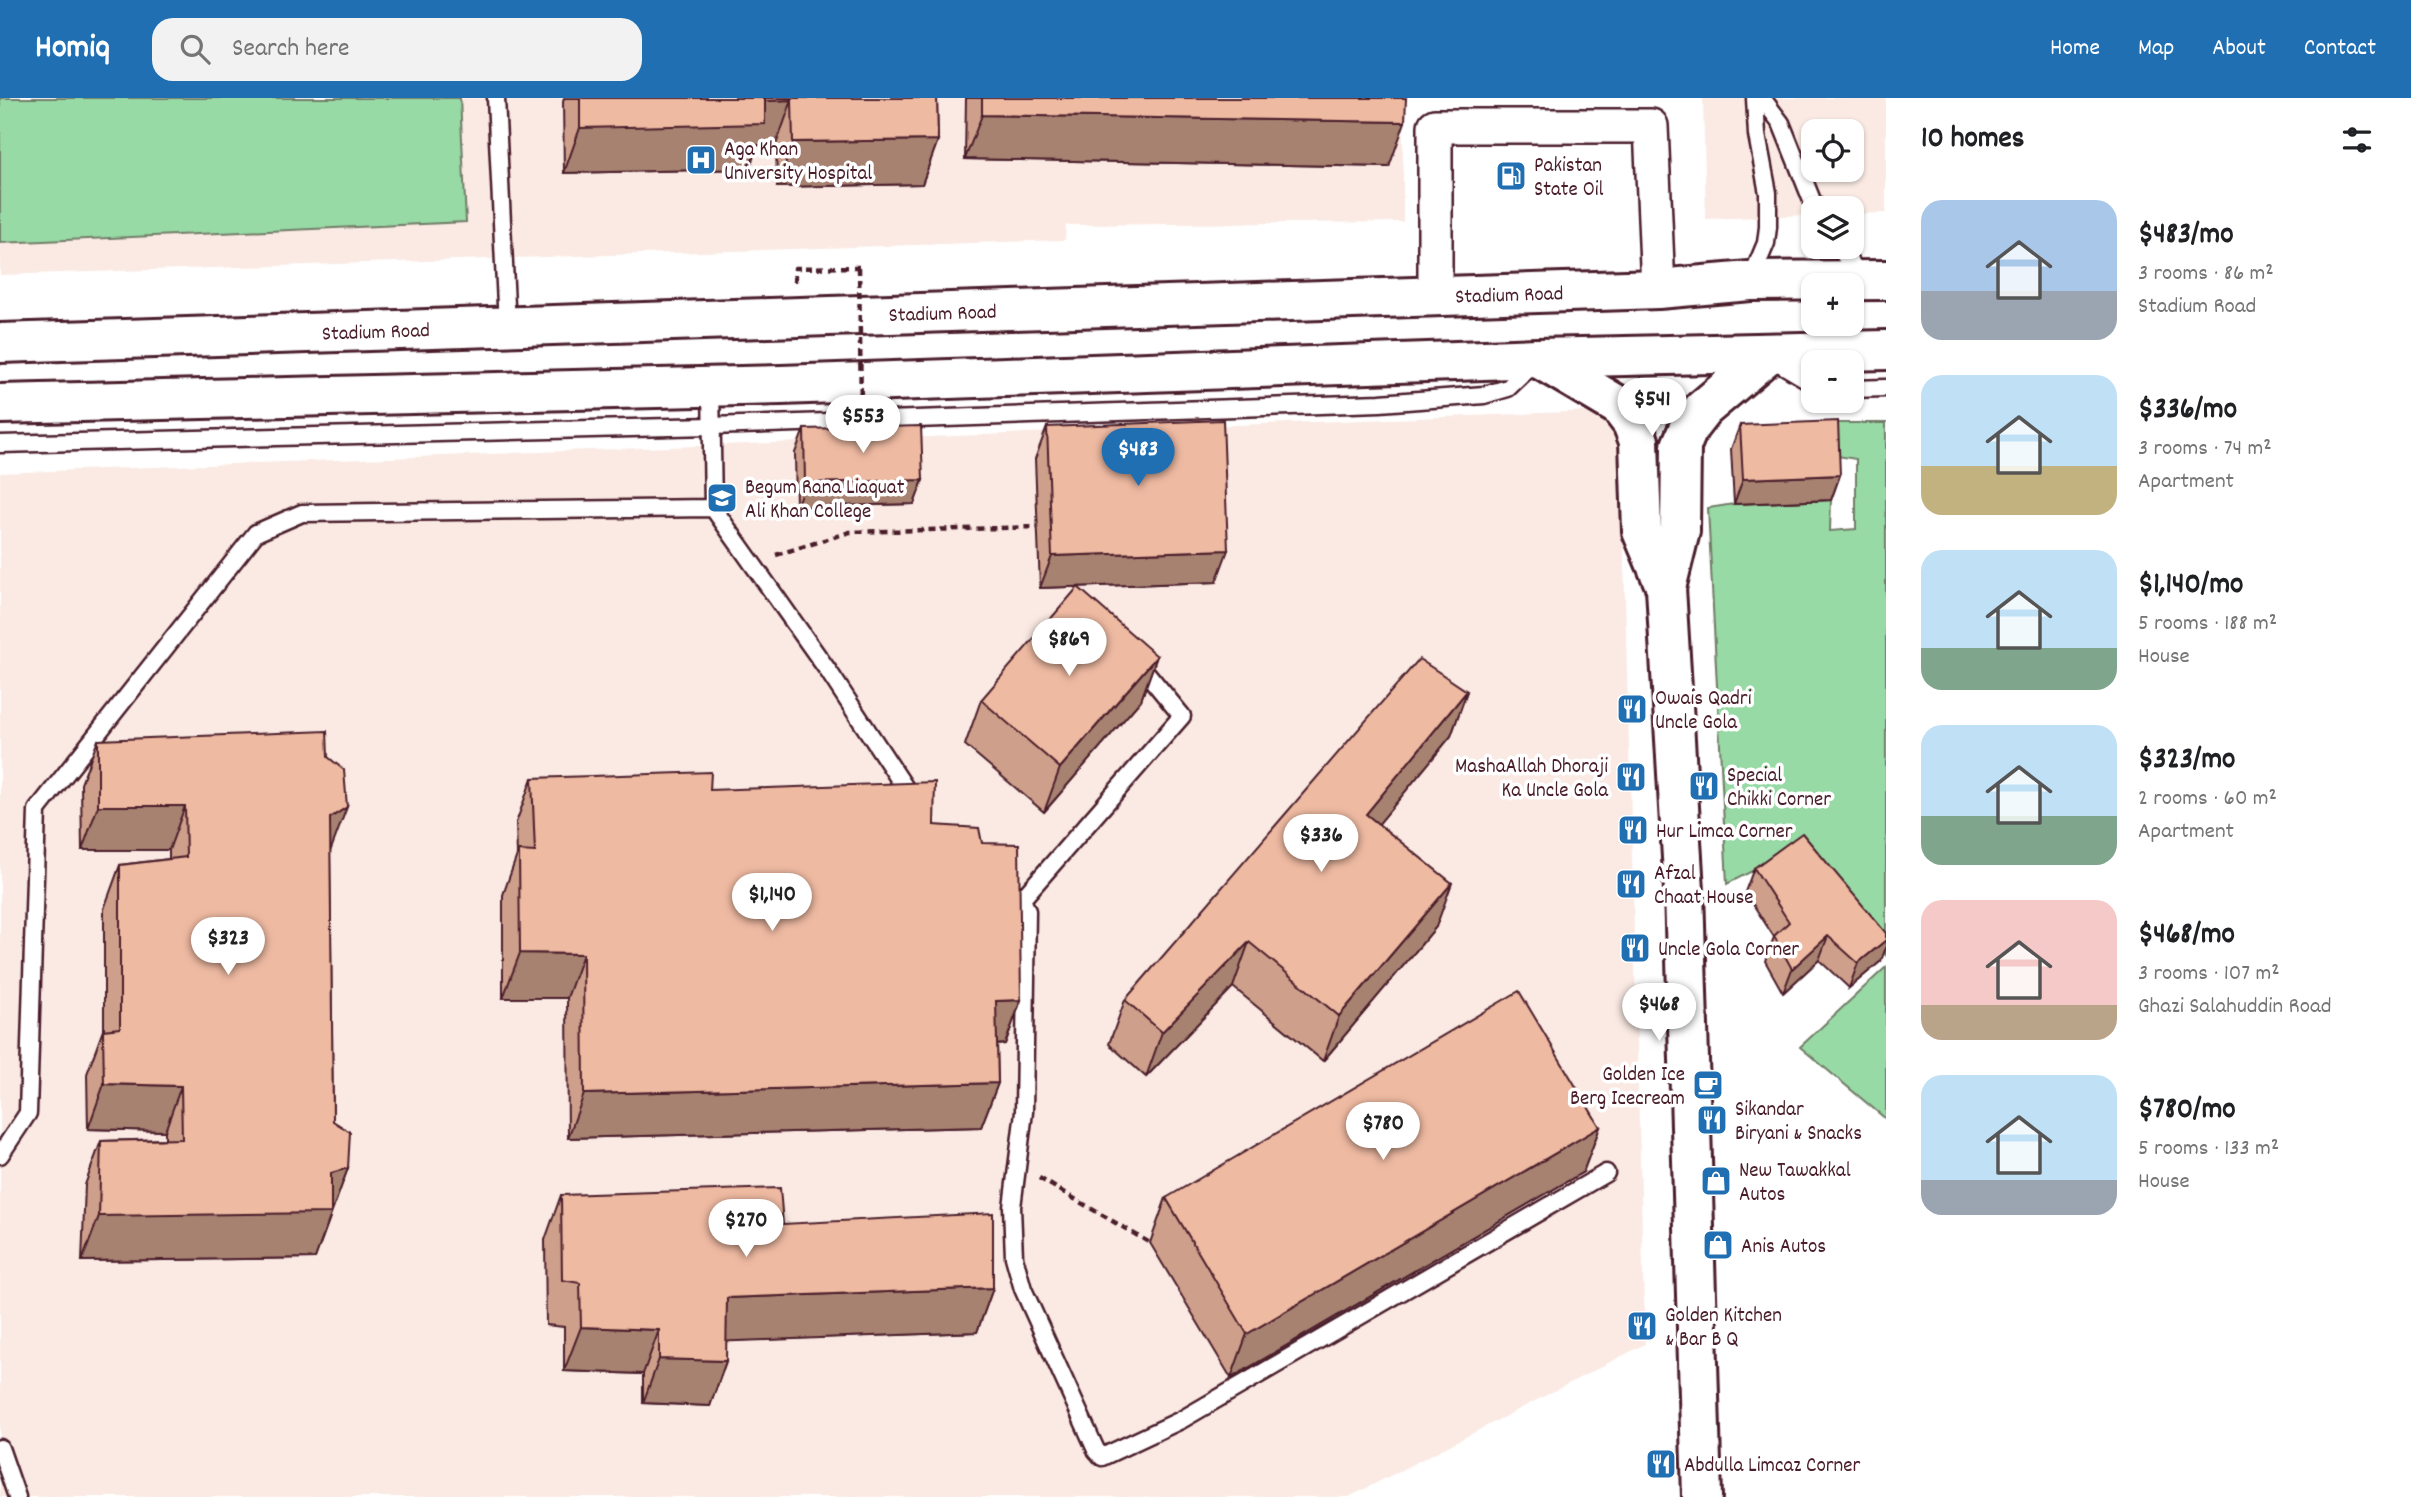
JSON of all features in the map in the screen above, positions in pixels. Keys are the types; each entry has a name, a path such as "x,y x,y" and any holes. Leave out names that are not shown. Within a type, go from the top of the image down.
{"main road":[{"name":"Stadium Road","path":"0,343 1435,297 1658,289 1750,281 1875,280"},
{"path":"0,404 711,387 1538,358 1767,355 1886,350"},
{"path":"1702,1497 1684,891 1666,588 1680,531 1681,446 1685,436 1703,409 1767,355"},
{"path":"1538,358 1619,406 1632,423 1639,441 1642,531 1666,588"}],"street":[{"path":"1435,297 1435,126 1651,126 1658,289"}],"lane":[{"path":"496,98 507,328"},
{"path":"1750,281 1766,243 1768,227 1768,193 1757,135 1755,98"},
{"path":"1762,98 1781,123 1810,196"},
{"path":"1851,259 1875,280"},
{"path":"1767,355 1801,376"},
{"path":"0,444 711,426 1446,399 1484,395 1508,388 1538,358"},
{"path":"711,387 713,508 925,815"},
{"path":"1864,389 1886,388"},
{"path":"0,1155 28,1113 37,810 256,533 302,513 713,508"},
{"path":"1022,899 1182,716 1126,648"},
{"path":"993,874 1022,899 1027,911 1025,1087 1012,1207 1014,1257 1023,1289 1096,1450 1102,1457 1181,1420 1606,1172"},
{"path":"0,1448 17,1497"}],"path":[{"path":"794,268 859,267 861,407"},
{"path":"751,562 850,532 1038,527"},
{"path":"1017,1166 1150,1242"}],"shaded area":[{"name":"Aga Khan University Hospital","path":"0,98 1403,98 1403,222 1066,225 1065,240 0,275"},
{"path":"1703,98 1886,98 1886,213 1864,214 1864,196 1801,196 1801,215 1706,219"},
{"path":"1596,411 1621,445 1645,1344 1349,1497 0,1497 0,473"}],"green space":[{"path":"0,98 460,98 466,222 0,243"},
{"path":"1835,423 1886,423 1886,955 1801,846 1727,884 1708,508 1734,504 1831,500 1830,531 1856,529 1856,459 1837,456"},
{"path":"1886,967 1886,1119 1800,1047"}],"building":[{"path":"580,98 937,98 938,140 793,142 792,100 765,101 765,124 580,128"},
{"path":"982,98 1406,98 1405,122 982,115"},
{"path":"1223,420 1228,550 1052,556 1047,427"},
{"path":"1838,421 1840,475 1743,479 1740,425"},
{"path":"921,426 923,480 805,483 804,429"},
{"path":"1078,587 1157,656 1060,768 981,700"},
{"path":"1419,659 1467,691 1366,814 1452,883 1339,1016 1249,942 1162,1032 1125,1000"},
{"path":"327,731 328,757 344,770 347,807 330,818 333,1121 350,1132 348,1168 331,1173 331,1213 99,1216 101,1141 182,1139 181,1086 104,1084 103,1030 120,1028 120,865 186,857 185,806 98,806 98,740"},
{"path":"711,772 710,790 935,782 934,825 979,828 982,843 1019,844 1021,1000 996,1001 998,1083 584,1094 583,954 520,953 519,851 535,852 532,778"},
{"path":"1802,833 1886,933 1886,940 1858,963 1828,936 1792,969 1774,936 1789,922 1754,868"},
{"path":"1519,991 1600,1127 1247,1334 1166,1198"},
{"path":"780,1188 783,1224 993,1213 993,1288 727,1298 726,1361 659,1359 659,1330 581,1327 580,1283 562,1280 561,1195"}],"place":[{"name":"Aga Khan University Hospital","path":"701,160"},
{"name":"Pakistan State Oil","path":"1511,176"},
{"name":"Begum Rana Liaquat Ali Khan College","path":"722,498"},
{"name":"Owais Qadri Uncle Gola","path":"1632,709"},
{"name":"MashaAllah Dhoraji Ka Uncle Gola","path":"1631,777"},
{"name":"Special Chikki Corner","path":"1704,786"},
{"name":"Hur Limca Corner","path":"1633,830"},
{"name":"Afzal Chaat House","path":"1631,884"},
{"name":"Uncle Gola Corner","path":"1635,948"},
{"name":"Golden Ice Berg Icecream","path":"1708,1085"},
{"name":"Sikandar Biryani & Snacks","path":"1712,1120"},
{"name":"New Tawakkal Autos","path":"1716,1181"},
{"name":"Anis Autos","path":"1718,1245"},
{"name":"Golden Kitchen & Bar B Q","path":"1642,1326"},
{"name":"Abdulla Limcaz Corner","path":"1661,1464"}]}
